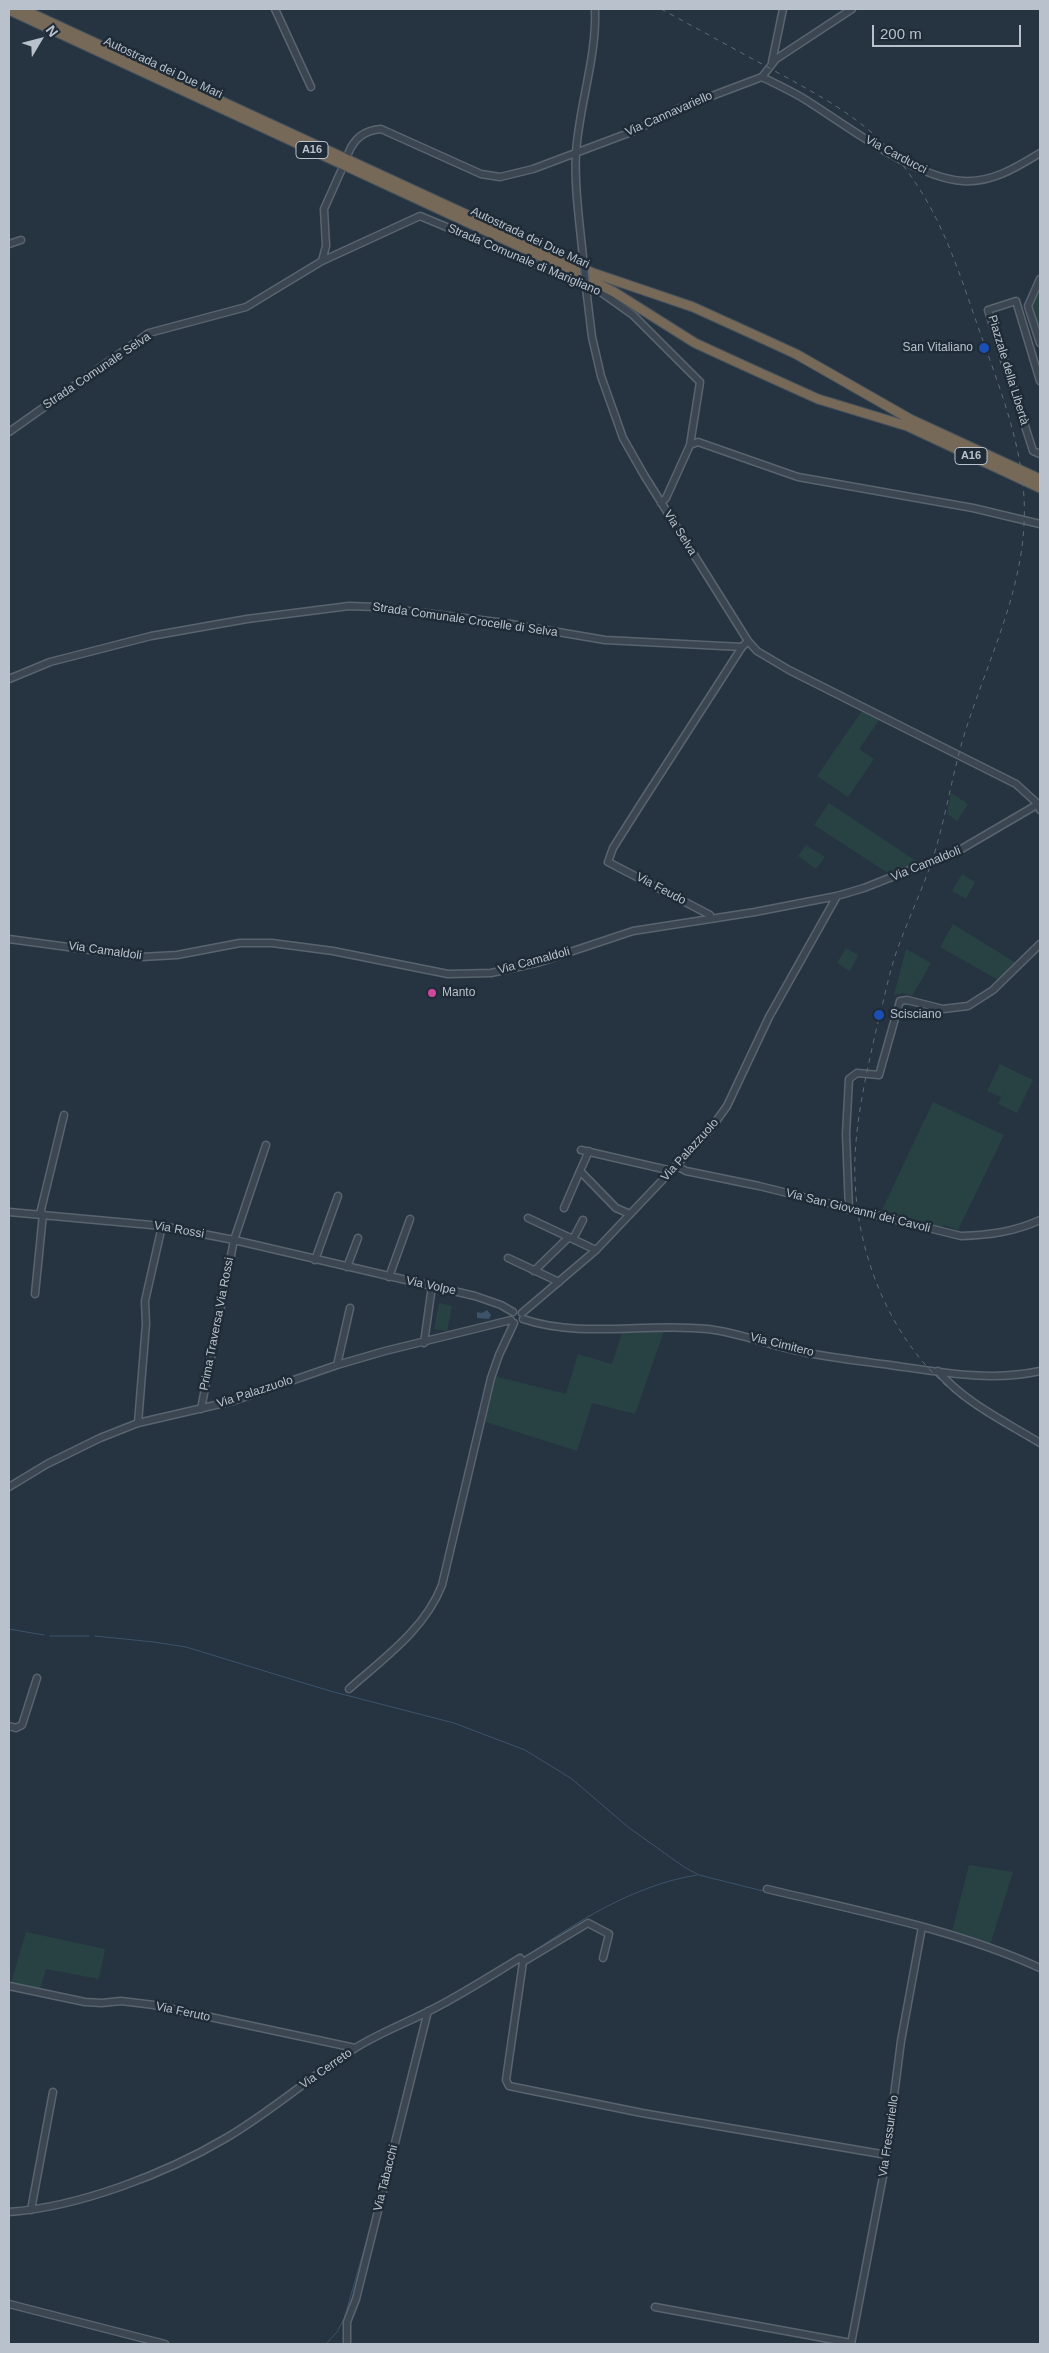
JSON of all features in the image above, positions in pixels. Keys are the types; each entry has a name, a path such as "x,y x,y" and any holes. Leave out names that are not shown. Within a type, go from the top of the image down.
{"highway":[{"name":"Autostrada dei Due Mari","path":"22,9 593,273 693,307 796,354 910,419 1040,479"},
{"name":"Autostrada dei Due Mari","path":"9,10 566,268 614,292 704,347 810,396 907,426 1040,488"}],"street":[{"path":"275,9 311,87"},
{"path":"595,9 594,38 576,153 577,193 592,337 608,400 631,453 661,503"},
{"path":"762,77 772,62 783,9"},
{"path":"772,62 852,9"},
{"name":"Via Cannavariello","path":"576,153 634,131 709,96 762,77"},
{"name":"Via Carducci","path":"762,77 804,99 869,141 926,172 941,178 964,181 994,177 1016,168 1040,153"},
{"path":"348,154 359,136 367,131 381,129 490,176 500,177 533,169 576,153"},
{"path":"322,261 326,246 324,210 341,170"},
{"name":"Strada Comunale di Marigliano","path":"322,261 420,216 598,290 633,315 700,382 690,445"},
{"path":"9,244 21,240"},
{"name":"Strada Comunale Selva","path":"9,432 149,333 246,307 322,261"},
{"path":"1040,279 1028,306 1040,343"},
{"name":"Piazzale della Libertà","path":"1040,381 1016,301 988,310 1033,451 1040,454"},
{"path":"690,445 698,442 798,477 973,508 1040,524"},
{"name":"Via Selva","path":"690,445 666,498 661,503 748,642 757,651 789,670 1009,780 1039,806"},
{"name":"Strada Comunale Crocelle di Selva","path":"9,679 50,662 158,634 321,608 349,606 376,607 505,623 606,640 742,647"},
{"path":"742,647 748,642"},
{"name":"Via Feudo","path":"711,919 710,915 608,862 614,848 637,810 742,647"},
{"name":"Via Camaldoli","path":"9,939 140,957 177,955 240,943 272,943 316,948 424,970 464,974 509,970 540,962 633,931 837,896 943,859 1039,806"},
{"name":"Via Palazzuolo","path":"9,1488 100,1438 138,1423 233,1401 337,1364 513,1321 519,1323 522,1316 596,1250 709,1131 727,1106 762,1029 837,896"},
{"path":"849,1210 846,1157 849,1079 857,1073 879,1075 900,1001 907,1000 943,1008 968,1006 992,990 1040,944"},
{"path":"35,1294 42,1214 64,1115"},
{"name":"Prima Traversa Via Rossi","path":"201,1409 234,1240 266,1145"},
{"name":"Via San Giovanni dei Cavoli","path":"581,1150 759,1186 849,1210 961,1236 994,1235 1022,1228 1040,1220"},
{"path":"564,1208 589,1152"},
{"path":"580,1171 616,1208 630,1214"},
{"path":"315,1260 338,1196"},
{"name":"Via Rossi","path":"9,1212 162,1226 234,1240 347,1267"},
{"path":"389,1277 410,1218"},
{"path":"528,1218 596,1250"},
{"path":"534,1271 571,1238 583,1220"},
{"path":"138,1423 145,1332 145,1300 162,1226"},
{"path":"347,1267 358,1238"},
{"path":"508,1258 560,1282"},
{"name":"Via Volpe","path":"347,1267 475,1296 501,1305 513,1312 517,1310 522,1316"},
{"path":"424,1343 432,1286"},
{"path":"337,1364 350,1308"},
{"path":"349,1689 417,1628 435,1605 442,1584 491,1378 513,1321 513,1312"},
{"name":"Via Cimitero","path":"522,1316 540,1324 567,1327 601,1329 662,1327 708,1329 744,1336 803,1352 938,1372 1006,1377 1040,1371"},
{"path":"938,1372 977,1404 1040,1443"},
{"path":"9,1726 16,1728 22,1725 37,1678"},
{"path":"767,1889 922,1927 976,1943 1040,1968"},
{"name":"Via Cerreto","path":"9,2212 31,2210 90,2197 198,2154 259,2117 356,2048 388,2029 428,2011 520,1958 523,1962 588,1923 609,1934 603,1958"},
{"name":"Via Fressuriello","path":"851,2344 887,2155 901,2041 922,1927"},
{"path":"523,1962 506,2080 509,2086 642,2113 887,2155"},
{"name":"Via Feruto","path":"9,1986 85,2002 121,2001 154,2005 356,2048"},
{"name":"Via Tabacchi","path":"347,2344 347,2322 358,2292 428,2011"},
{"path":"31,2210 53,2092"},
{"path":"9,2304 165,2344"},
{"path":"655,2307 851,2344"}],"green space":[{"path":"1040,287 1040,330 1033,305"},
{"path":"862,711 879,720 859,749 874,759 848,797 817,776"},
{"path":"951,793 968,804 957,821 947,814"},
{"path":"829,803 919,863 891,875 814,825"},
{"path":"806,845 825,857 816,869 798,856"},
{"path":"962,874 975,882 966,899 952,891"},
{"path":"953,924 1016,963 998,980 940,947"},
{"path":"846,948 858,955 850,971 837,963"},
{"path":"906,949 931,963 912,996 903,993 894,995"},
{"path":"1000,1064 1014,1071 1001,1097 987,1091"},
{"path":"1014,1071 1033,1080 1017,1113 998,1104"},
{"path":"933,1102 1004,1135 958,1230 944,1225 942,1228 882,1210"},
{"path":"439,1303 452,1306 447,1331 434,1329"},
{"path":"664,1331 635,1414 592,1403 577,1451 483,1421 494,1376 566,1394 578,1354 612,1364 622,1332"},
{"path":"969,1865 1013,1872 990,1945 952,1932"},
{"path":"26,1932 105,1949 99,1979 46,1969 40,1990 11,1983"}],"water":[{"path":"487,1310 491,1315 489,1319 477,1318 477,1312 482,1313"}],"waterway":[{"path":"9,1629 44,1635"},
{"path":"50,1636 89,1636"},
{"path":"95,1636 186,1647 330,1691 454,1723 525,1750 572,1779 628,1827 684,1867 699,1875 767,1892"},
{"path":"524,1958 564,1931 628,1896 651,1887 697,1875"},
{"path":"779,1895 918,1929"},
{"path":"931,1932 982,1948"},
{"path":"377,2202 421,2022"},
{"path":"326,2344 337,2332 344,2319 374,2215"}],"railway":[{"path":"661,9 829,102 868,129 898,160 914,180 927,201 949,246 1010,419 1021,471 1024,498 1022,549 1017,574 1003,624 963,737 932,861 890,972 870,1055 861,1106 856,1140 855,1188 865,1249 887,1307 902,1334 920,1359 952,1391 989,1417 1040,1447"}],"place":[{"name":"San Vitaliano","path":"984,348"},
{"name":"Manto","path":"432,993"},
{"name":"Scisciano","path":"879,1015"}]}
